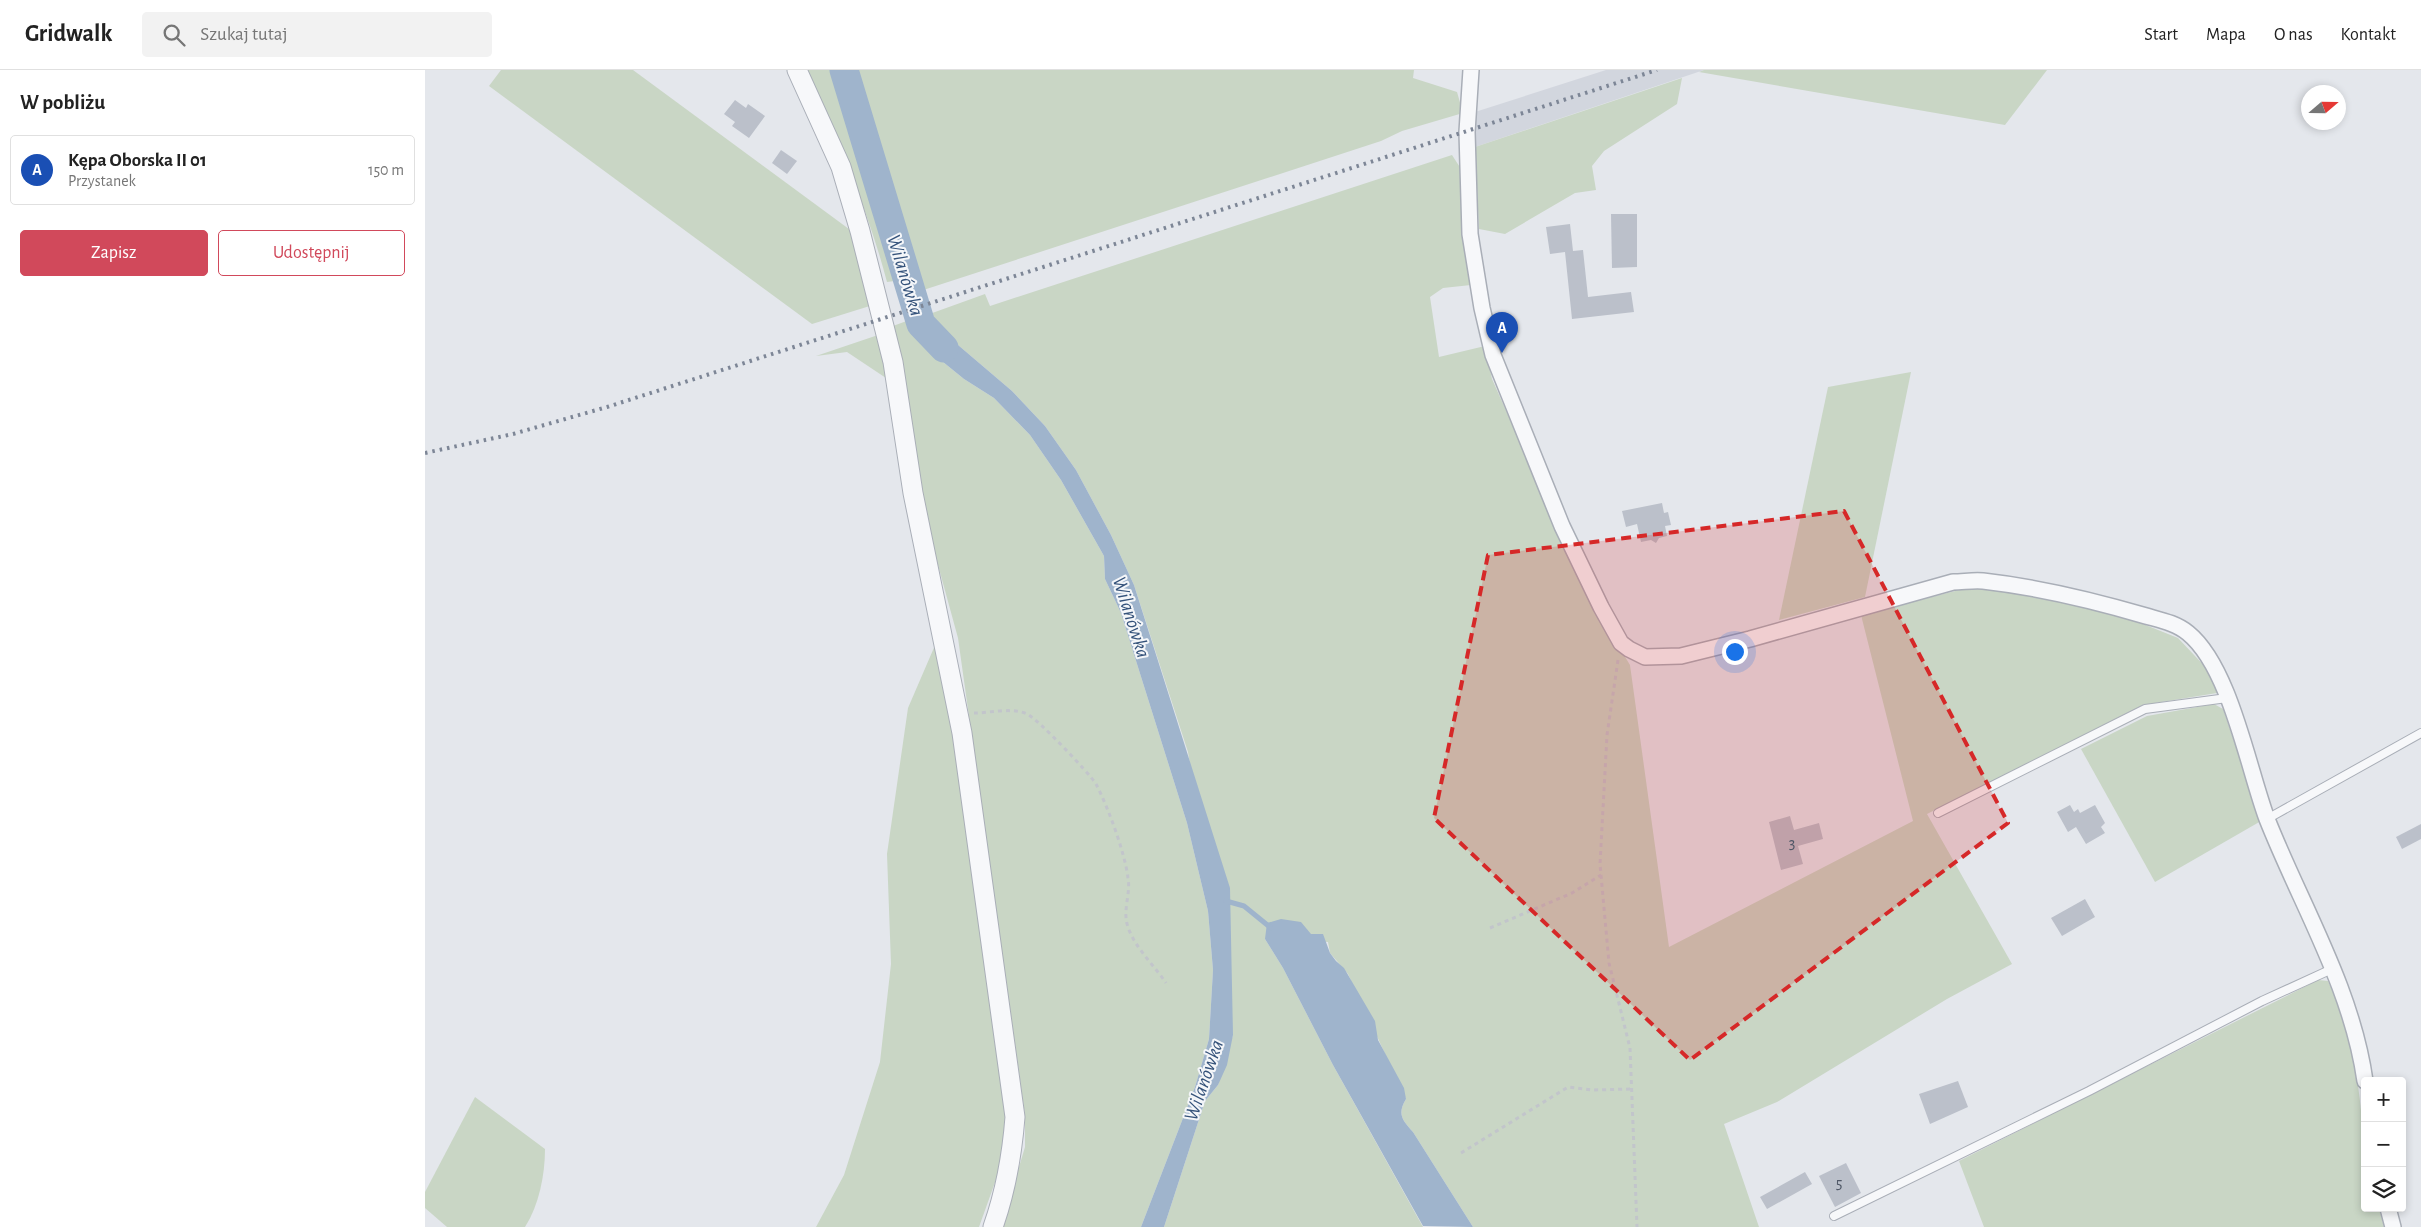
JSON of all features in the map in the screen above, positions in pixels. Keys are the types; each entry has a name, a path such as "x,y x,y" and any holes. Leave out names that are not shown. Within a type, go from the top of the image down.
{"street":[{"path":"797,70 841,167 883,319 893,362 913,493 959,712 1015,1117 1012,1157 1004,1196 993,1227"},
{"path":"1471,70 1467,132 1470,234 1482,308 1493,355 1562,526 1601,607 1621,643 1645,657 1681,656 1750,639 1953,582 1981,581 2119,608 2174,624 2189,633 2217,670 2267,818 2350,1014 2361,1053 2364,1077"},
{"path":"2389,1212 2393,1227"}],"lane":[{"path":"1938,813 2145,709 2227,698"},
{"path":"2267,818 2421,733"},
{"path":"1834,1216 2089,1091 2262,1001 2332,969"}],"path":[{"path":"1621,643 1607,735 1601,876 1609,963 1630,1048 1637,1176 1637,1227"},
{"path":"959,712 1014,711 1028,714 1052,734 1095,783 1129,879 1125,914 1127,925 1132,938 1166,983"},
{"path":"1490,928 1572,893 1601,876"},
{"path":"1461,1153 1568,1087 1593,1090 1631,1089"}],"highlighted area":[{"path":"1844,511 2008,823 1690,1060 1434,818 1488,555"}],"shaded area":[{"path":"1606,70 1704,70 1475,147 1475,112"}],"green space":[{"path":"501,70 633,70 853,232 873,305 812,324 489,86"},
{"path":"804,70 1414,70 1413,78 1457,92 1463,113 1402,131 1381,141 908,295 902,280 887,282 851,174"},
{"path":"1704,70 2047,70 2005,125 1699,72"},
{"path":"1682,78 1677,104 1604,151 1592,166 1596,190 1575,193 1505,234 1479,229 1475,147"},
{"path":"1452,155 1463,172 1462,231 1471,285 1443,288 1430,297 1439,357 1485,346 1492,379 1588,596 1630,665 1669,947 1913,821 1861,615 1967,588 2041,592 2143,624 2178,638 2211,673 2217,693 2143,705 1927,814 2012,964 1947,999 1777,1102 1724,1124 1759,1227 1473,1227 1402,1117 1403,1104 1406,1099 1348,974 1330,953 1328,942 1265,939 1283,968 1333,1065 1423,1227 1164,1227 1205,1101 1218,1085 1233,1035 1188,752 1134,585 1111,535 1076,470 1045,426 1012,391 924,316 985,294 990,306"},
{"path":"912,319 932,353 964,379 994,398 1030,435 1061,480 1104,556 1105,579 1121,613 1187,823 1208,911 1213,970 1209,1039 1195,1087 1141,1227 1001,1227 1025,1147 1025,1115 958,638 932,543 893,326"},
{"path":"881,334 889,380 847,352 816,356"},
{"path":"1911,372 1865,597 1779,620 1828,387"},
{"path":"936,643 941,650 1006,1109 1003,1160 979,1227 816,1227 844,1175 880,1062 891,964 887,854 908,708"},
{"path":"2214,704 2223,709 2261,821 2155,882 2081,749 2147,716"},
{"path":"2318,980 2328,981 2348,1035 2359,1092 2361,1111 2361,1212 2380,1212 2384,1227 1984,1227 1959,1161"},
{"path":"475,1097 545,1149 540,1190 534,1209 525,1227 447,1227 425,1208 425,1192"}],"water":[{"path":"924,316 1012,391 1045,426 1076,470 1111,535 1134,585 1230,888 1233,1035 1227,1065 1218,1085 1205,1101 1164,1227 1141,1227 1195,1087 1209,1039 1213,970 1208,911 1187,823 1121,613 1105,579 1104,556 1061,480 1030,435 994,398 964,379 932,353 912,319"},
{"path":"1281,919 1301,922 1311,934 1323,934 1330,953 1344,968 1375,1021 1378,1040 1404,1088 1406,1099 1401,1113 1402,1117 1473,1227 1423,1226 1333,1065 1283,968 1265,939 1267,923"}],"building":[{"path":"735,100 746,108 748,104 765,116 749,138 732,126 735,122 724,114"},
{"path":"781,150 797,161 787,174 772,163"},
{"path":"1611,214 1637,214 1637,267 1612,268"},
{"path":"1570,224 1573,251 1583,250 1588,297 1631,292 1634,312 1572,319 1565,252 1550,254 1546,227"},
{"path":"1662,503 1664,513 1668,512 1671,525 1665,526 1667,536 1659,538 1656,543 1651,540 1641,542 1637,524 1626,527 1622,511"},
{"path":"2070,805 2074,812 2078,809 2080,813 2095,805 2105,823 2101,827 2105,833 2086,844 2076,827 2068,832 2057,812"},
{"path":"1790,816 1794,830 1819,823 1823,839 1798,846 1803,864 1781,870 1769,822"},
{"path":"2421,824 2421,839 2402,849 2396,837"},
{"path":"2085,899 2095,917 2062,936 2051,918"},
{"path":"1958,1081 1968,1107 1930,1124 1919,1094"},
{"path":"1846,1163 1861,1193 1835,1207 1819,1176"},
{"path":"1805,1172 1812,1184 1767,1209 1760,1197"}],"waterway":[{"name":"Wilanówka","path":"844,70 921,324 944,348"},
{"path":"1226,901 1244,906 1271,928"}],"railway":[{"path":"425,453 513,434 607,407 1657,70"}],"place":[{"name":"Kępa Oborska II 01","path":"1502,353"}]}
